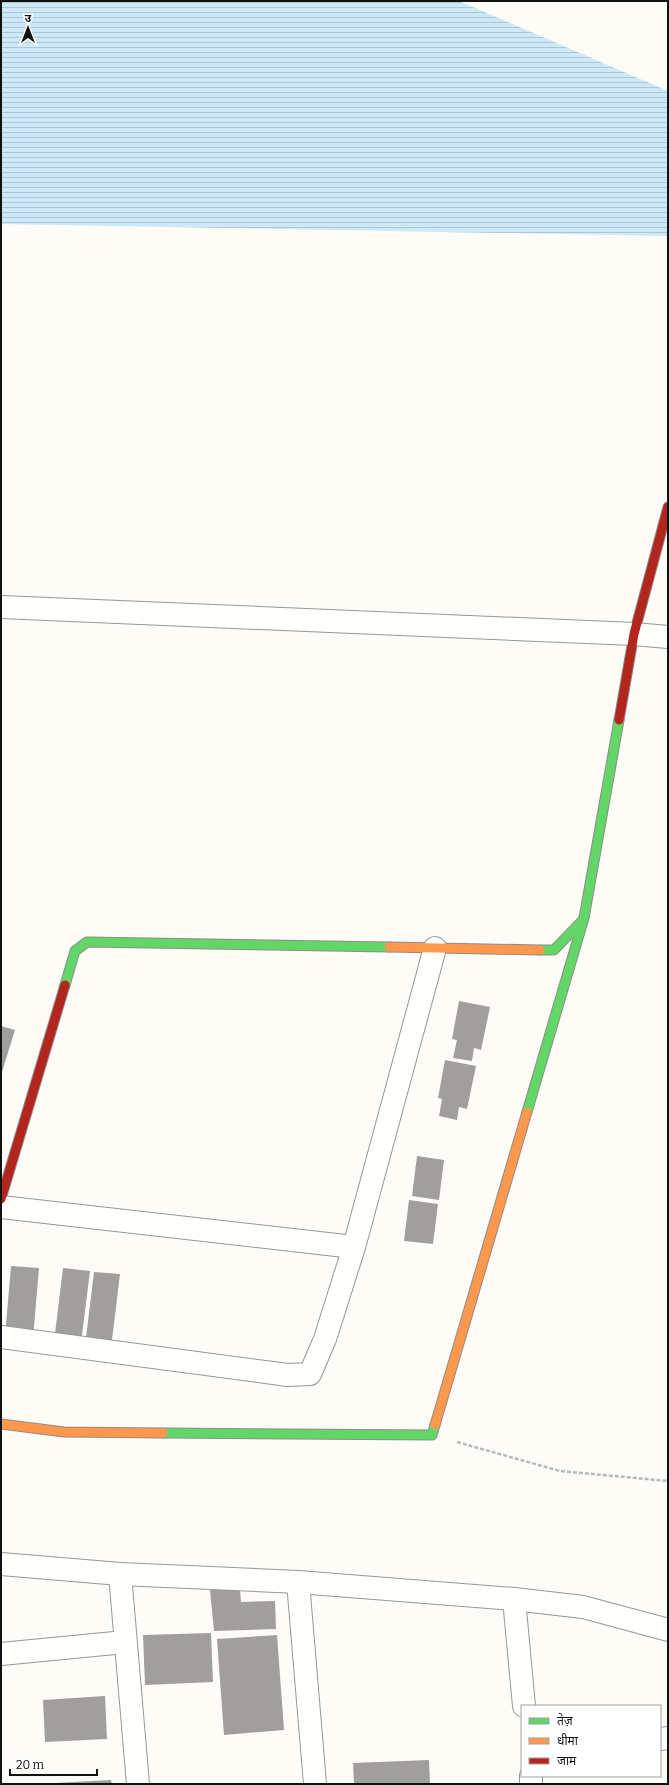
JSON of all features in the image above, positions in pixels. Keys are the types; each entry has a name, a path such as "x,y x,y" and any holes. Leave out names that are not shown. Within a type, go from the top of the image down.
{"street":[{"path":"1,1424 64,1432 432,1435 584,918 634,634 668,507"},
{"path":"1,607 634,634 668,638"},
{"path":"1,1199 75,952 87,942 554,950 584,918"},
{"path":"1,1337 288,1375 310,1374 325,1338 354,1247 435,948"},
{"path":"1,1207 354,1247"},
{"path":"1,1564 120,1574 298,1582 514,1599 583,1607 668,1630"},
{"path":"120,1574 138,1784"},
{"path":"298,1582 315,1784"},
{"path":"514,1599 524,1705"},
{"path":"1,1654 125,1642"}],"path":[{"path":"432,1435 560,1471 668,1481"}],"water":[{"path":"1,1 459,1 668,91 668,236 1,224"}],"building":[{"path":"459,1001 490,1007 481,1050 474,1048 472,1061 453,1058 457,1040 452,1039"},
{"path":"1,1026 15,1030 1,1075"},
{"path":"445,1060 476,1066 467,1109 459,1107 457,1120 439,1116 442,1099 438,1098"},
{"path":"417,1156 444,1160 439,1200 412,1196"},
{"path":"409,1200 438,1204 433,1244 404,1241"},
{"path":"11,1266 39,1268 33,1338 5,1336"},
{"path":"63,1268 90,1271 81,1343 54,1342"},
{"path":"94,1272 120,1274 111,1348 85,1346"},
{"path":"210,1590 240,1590 241,1602 275,1601 276,1629 214,1631"},
{"path":"211,1633 213,1682 145,1685 143,1635"},
{"path":"277,1635 284,1730 224,1735 217,1639"},
{"path":"105,1696 107,1739 45,1742 43,1700"},
{"path":"429,1760 430,1784 354,1784 353,1763"},
{"path":"111,1780 112,1784 55,1784 55,1783"}],"traffic: fast":[{"path":"527,1112 584,918 619,720"},
{"path":"540,950 554,950 582,921"},
{"path":"65,985 75,951 87,942 389,947"},
{"path":"163,1433 432,1435 435,1425"}],"traffic: slow":[{"path":"389,947 540,950"},
{"path":"435,1425 527,1112"},
{"path":"1,1424 64,1432 163,1433"}],"traffic: jam":[{"path":"619,720 634,634 668,507"},
{"path":"1,1199 65,985"}]}
